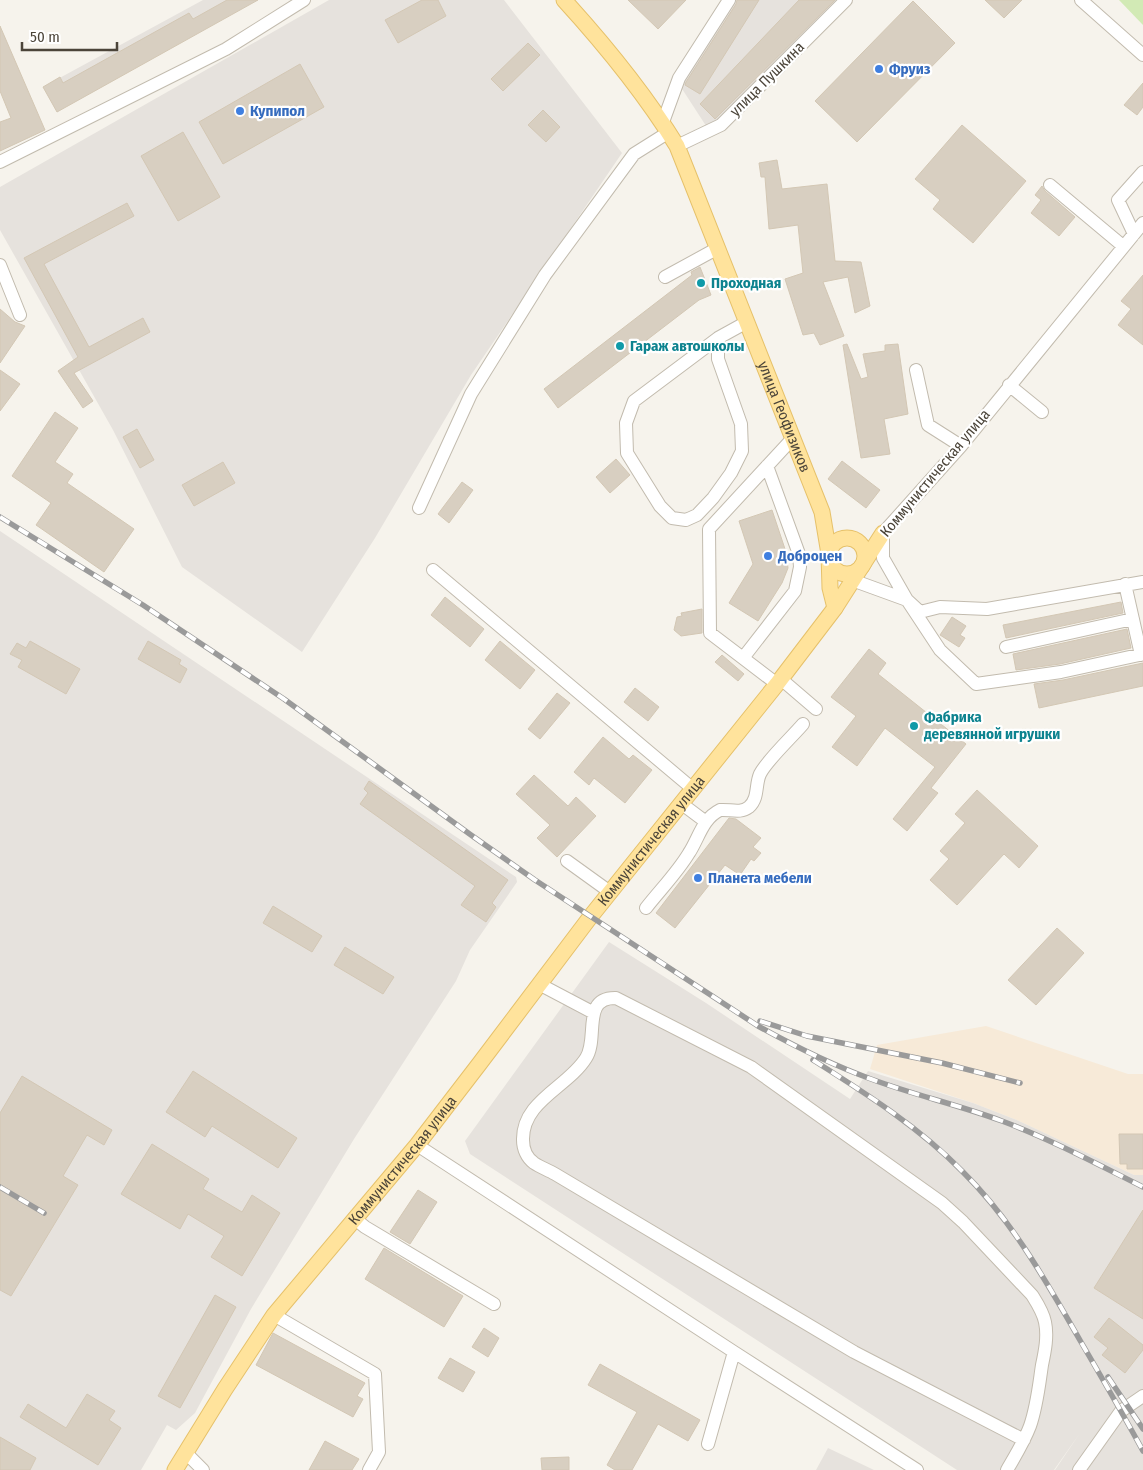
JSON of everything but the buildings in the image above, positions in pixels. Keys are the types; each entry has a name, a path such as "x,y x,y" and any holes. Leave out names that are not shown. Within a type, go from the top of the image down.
{"main road":[{"name":"улица Геофизиков","path":"564,0 593,32 666,127 677,146 822,512 829,554 830,588 834,608"},
{"path":"822,512 837,531 852,538 858,541 865,551 866,557 857,572 852,574 840,573 832,566 829,554 835,542 844,537 852,538 866,540 883,533"},
{"name":"Коммунистическая улица","path":"175,1470 274,1315 416,1145 610,892 779,682 834,608 883,533"}],"street":[{"path":"0,162 226,49 304,0"},
{"path":"419,508 471,394 545,275 634,154 666,127 679,78 729,0"},
{"name":"улица Пушкина","path":"677,146 721,124 846,0"},
{"path":"1081,0 1143,55"},
{"path":"1134,234 1118,200 1143,172"},
{"path":"1050,185 1123,246"},
{"name":"Коммунистическая улица","path":"883,533 961,446 1143,223"},
{"path":"665,277 718,248"},
{"path":"0,265 20,315"},
{"path":"718,338 718,359 741,424 742,451 731,472 713,498 697,515 686,520 672,518 660,506 627,453 626,423 634,401 718,338 748,322"},
{"path":"916,370 928,425 961,446"},
{"path":"1009,385 1042,412"},
{"path":"793,438 709,529 710,633 816,709"},
{"path":"743,658 795,591 800,567 799,554 767,466"},
{"path":"883,533 883,558 907,600 940,650 976,684 1061,672 1142,654 1125,584"},
{"path":"433,570 693,789"},
{"path":"852,580 907,600 920,612 940,607 988,609 1143,582"},
{"path":"1006,647 1133,619"},
{"path":"646,908 690,853 699,832 710,816 720,810 735,812 751,806 760,773 803,724"},
{"path":"682,804 706,822"},
{"path":"567,861 610,892"},
{"path":"539,984 594,1013"},
{"path":"1006,1470 1024,1440 1035,1409 1046,1345 1045,1322 1032,1295 963,1222 942,1203 751,1067 616,998 603,999 598,1004 594,1013 591,1049 586,1058 540,1102 526,1120 523,1144 526,1154 534,1163 854,1352 1024,1440"},
{"path":"416,1145 917,1470"},
{"path":"354,1218 365,1227 494,1304"},
{"path":"274,1315 375,1374 378,1452 369,1470"},
{"path":"708,1444 734,1352"},
{"path":"1079,1470 1121,1411 1143,1396"},
{"path":"186,1453 203,1470"}],"shaded area":[{"path":"203,0 258,0 57,112 43,87"},
{"path":"329,0 504,0 622,153 471,375 375,538 302,652 182,567 113,430 0,230 0,187"},
{"path":"727,0 837,0 710,132 675,78"},
{"path":"0,531 516,877 517,882 470,950 456,981 354,1139 251,1309 195,1413 176,1430 167,1425 141,1470 0,1470"},
{"path":"609,942 706,1003 850,1099 868,1071 973,1103 1019,1121 1134,1175 1143,1175 1143,1470 1055,1470 1080,1433 1054,1470 957,1470 470,1154 465,1141"},
{"path":"986,1026 1128,1074 1143,1074 1143,1175 1134,1175 1019,1121 973,1103 870,1069 877,1045"},
{"path":"828,1448 874,1470 816,1470"}],"green space":[{"path":"1119,0 1143,0 1143,25"}],"railway":[{"path":"0,517 143,605 284,699 535,880 758,1026 813,1055 856,1074 986,1115 1020,1128 1143,1187"},
{"path":"760,1021 807,1036 942,1063 1020,1083"},
{"path":"813,1060 910,1125 962,1171 997,1210 1041,1274 1143,1451"},
{"path":"0,1187 44,1213"},
{"path":"1108,1377 1143,1429"}],"place":[{"name":"Фруиз","path":"879,69"},
{"name":"Купипол","path":"240,111"},
{"name":"Проходная","path":"701,283"},
{"name":"Гараж автошколы","path":"620,346"},
{"name":"Доброцен","path":"768,556"},
{"name":"Фабрика деревянной игрушки","path":"914,726"},
{"name":"Планета мебели","path":"698,878"}]}
